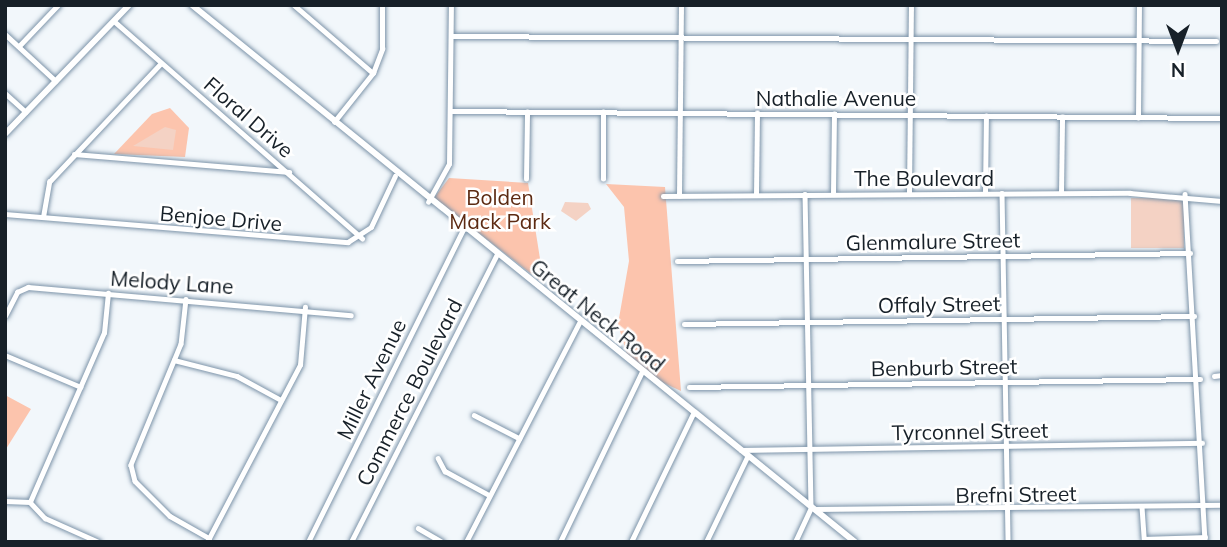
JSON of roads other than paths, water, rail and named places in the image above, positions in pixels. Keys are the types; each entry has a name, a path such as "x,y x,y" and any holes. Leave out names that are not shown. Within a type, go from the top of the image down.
{"main road":[{"path":"5,134 129,5"},
{"name":"Great Neck Road","path":"192,5 395,176 855,542"}],"street":[{"path":"19,46 58,5"},
{"path":"294,5 373,73"},
{"path":"333,123 373,73 382,49 382,5"},
{"path":"428,202 448,176 452,5"},
{"path":"679,196 681,5"},
{"path":"909,193 911,5"},
{"path":"1138,118 1139,5"},
{"name":"Floral Drive","path":"114,22 290,172 362,238"},
{"path":"5,34 56,81"},
{"path":"451,36 1216,41"},
{"path":"43,217 49,182 161,63"},
{"path":"5,93 26,112"},
{"name":"Nathalie Avenue","path":"450,111 1222,118"},
{"path":"526,178 527,112"},
{"path":"603,112 603,178"},
{"path":"756,195 757,113"},
{"path":"832,194 834,114"},
{"path":"985,193 986,116"},
{"path":"1060,193 1062,117"},
{"path":"74,154 290,172"},
{"path":"362,238 395,176"},
{"path":"1002,193 1008,542"},
{"path":"795,542 811,508 805,194"},
{"path":"1142,507 1144,539 1205,540 1200,379 1185,194"},
{"name":"The Boulevard","path":"663,196 1185,194 1222,201"},
{"name":"Benjoe Drive","path":"5,214 331,243 362,238"},
{"name":"Miller Avenue","path":"308,542 463,230"},
{"name":"Glenmalure Street","path":"677,261 1190,253"},
{"name":"Commerce Boulevard","path":"351,542 496,256"},
{"name":"Melody Lane","path":"5,316 17,292 28,287 305,307 351,315"},
{"path":"30,502 104,333 108,293"},
{"path":"186,299 174,360 131,470 170,516 208,540 300,365 305,307"},
{"name":"Offaly Street","path":"684,324 1194,316"},
{"path":"466,542 579,323"},
{"path":"5,355 81,387"},
{"path":"174,360 204,373 237,376 281,400"},
{"path":"559,542 642,374"},
{"path":"1214,376 1222,375"},
{"name":"Benburb Street","path":"689,387 1200,379"},
{"path":"631,542 693,414"},
{"path":"474,415 519,438"},
{"name":"Tyrconnel Street","path":"739,450 1202,443"},
{"path":"706,542 747,457"},
{"path":"438,458 445,471 489,495"},
{"path":"5,501 30,502 45,518 99,542"},
{"name":"Brefni Street","path":"811,508 830,513 1222,505"},
{"path":"418,528 442,542"}],"park label":[{"name":"Bolden Mack Park","path":"500,209"}]}
